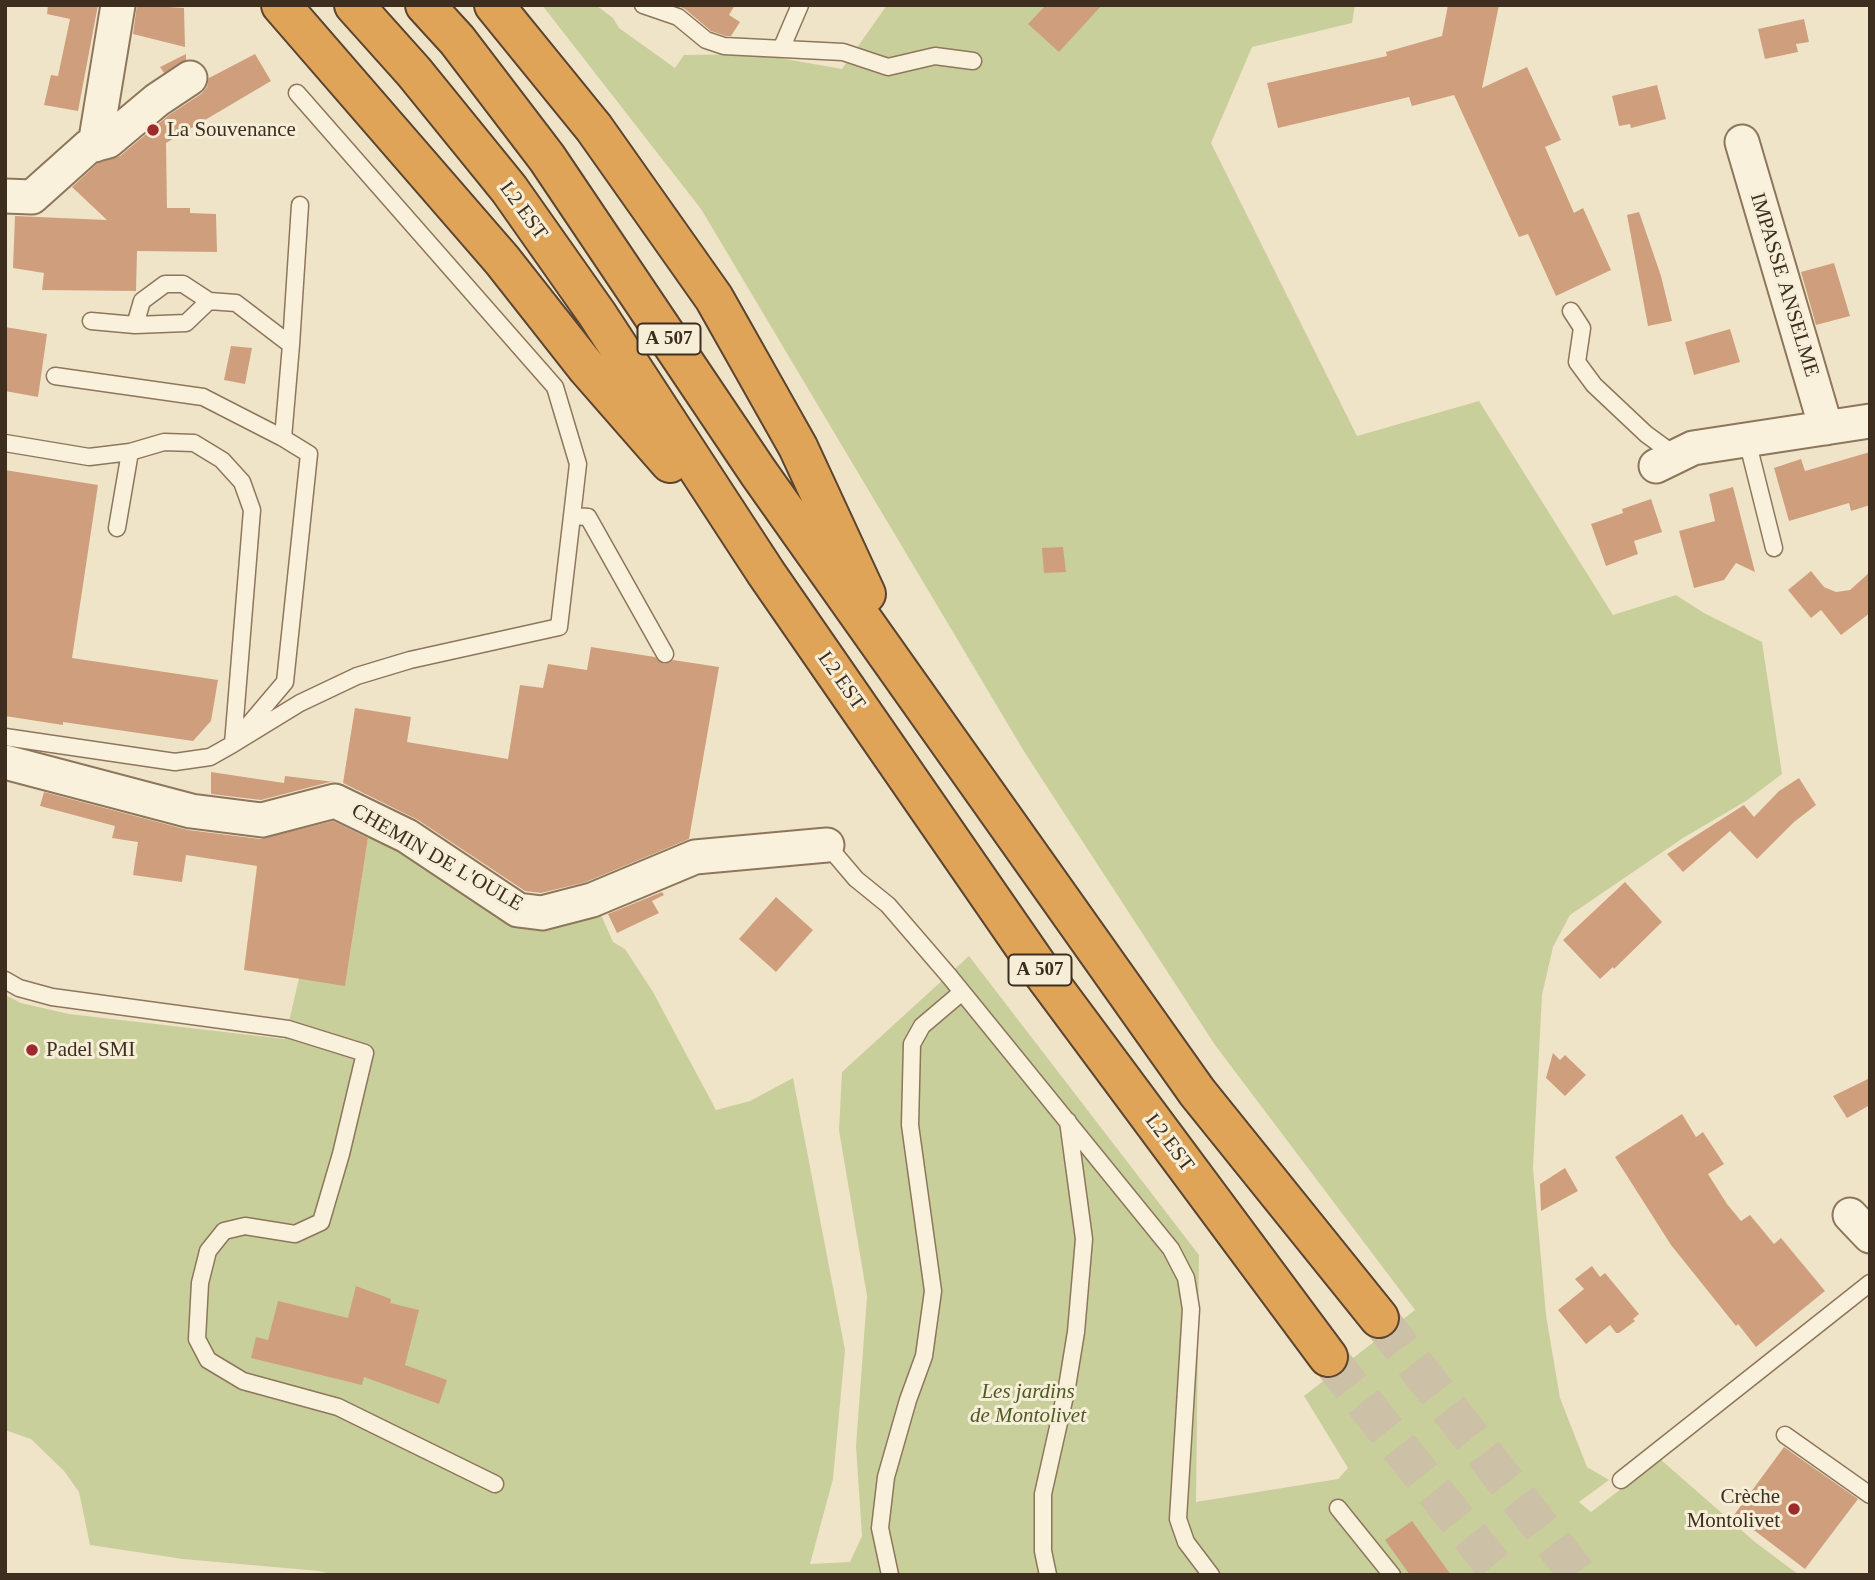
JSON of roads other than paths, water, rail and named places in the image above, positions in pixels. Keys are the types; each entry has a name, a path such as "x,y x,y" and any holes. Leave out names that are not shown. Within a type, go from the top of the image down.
{"highway":[{"path":"281,5 502,260 587,368 766,573"},
{"name":"L2 EST","path":"354,5 414,72 509,189 597,314 766,573 1039,968 1328,1357"},
{"name":"A 507","path":"425,5 457,40 547,158 758,472 1197,1092 1379,1318"},
{"path":"494,5 594,128 714,298 798,447 905,679"}],"street":[{"path":"95,145 118,5"},
{"path":"5,196 32,197 89,146 108,141 157,100 190,78"},
{"name":"IMPASSE ANSELME","path":"1742,142 1826,428"},
{"path":"1666,461 1693,448 1870,421"},
{"name":"CHEMIN DE L'OULE","path":"5,762 191,811 262,820 335,800 407,836 519,910 542,913 592,900 695,857 827,845"}],"lane":[{"path":"643,5 678,17 706,40 724,47 782,47 843,52 888,67 935,56 973,61"},
{"path":"782,47 800,5"},
{"path":"5,737 175,762 210,757 300,703 357,676 411,660 559,628 578,464 555,387 297,93"},
{"path":"283,438 300,205"},
{"path":"135,325 142,301 165,284 183,284 209,301 236,303 291,345"},
{"path":"91,321 135,325 187,323 209,301"},
{"path":"1571,311 1582,328 1577,362 1594,385 1646,434 1666,461"},
{"path":"55,376 203,397 309,454 285,682 233,744"},
{"path":"1747,440 1774,548"},
{"path":"5,443 89,457 130,452 164,442 194,443 222,460 242,482 253,510 233,744"},
{"path":"117,528 130,452"},
{"path":"572,516 588,517 665,654"},
{"path":"827,845 856,879 888,905 1068,1120 1171,1249 1186,1278 1191,1309 1178,1519 1186,1542 1211,1575"},
{"path":"5,980 19,988 52,997 288,1029 365,1053 341,1154 321,1222 295,1234 245,1226 224,1231 208,1251 200,1283 197,1339 208,1360 243,1381 338,1407 495,1484"},
{"path":"890,1575 880,1528 886,1477 924,1356 933,1292 910,1125 909,1074 912,1044 922,1026 962,992"},
{"path":"1048,1575 1043,1551 1043,1494 1071,1365 1084,1239 1068,1120"},
{"path":"1621,1480 1870,1283"},
{"path":"1785,1434 1870,1495"},
{"path":"1338,1508 1392,1575"}],"tunnel":[{"path":"1379,1318 1578,1575"},
{"path":"1328,1357 1501,1575"}],"place":[{"name":"La Souvenance","path":"153,130"},
{"name":"Padel SMI","path":"32,1050"},
{"name":"Crèche Montolivet","path":"1794,1509"}],"park label":[{"name":"Les jardins de Montolivet","path":"1028,1404"}]}
